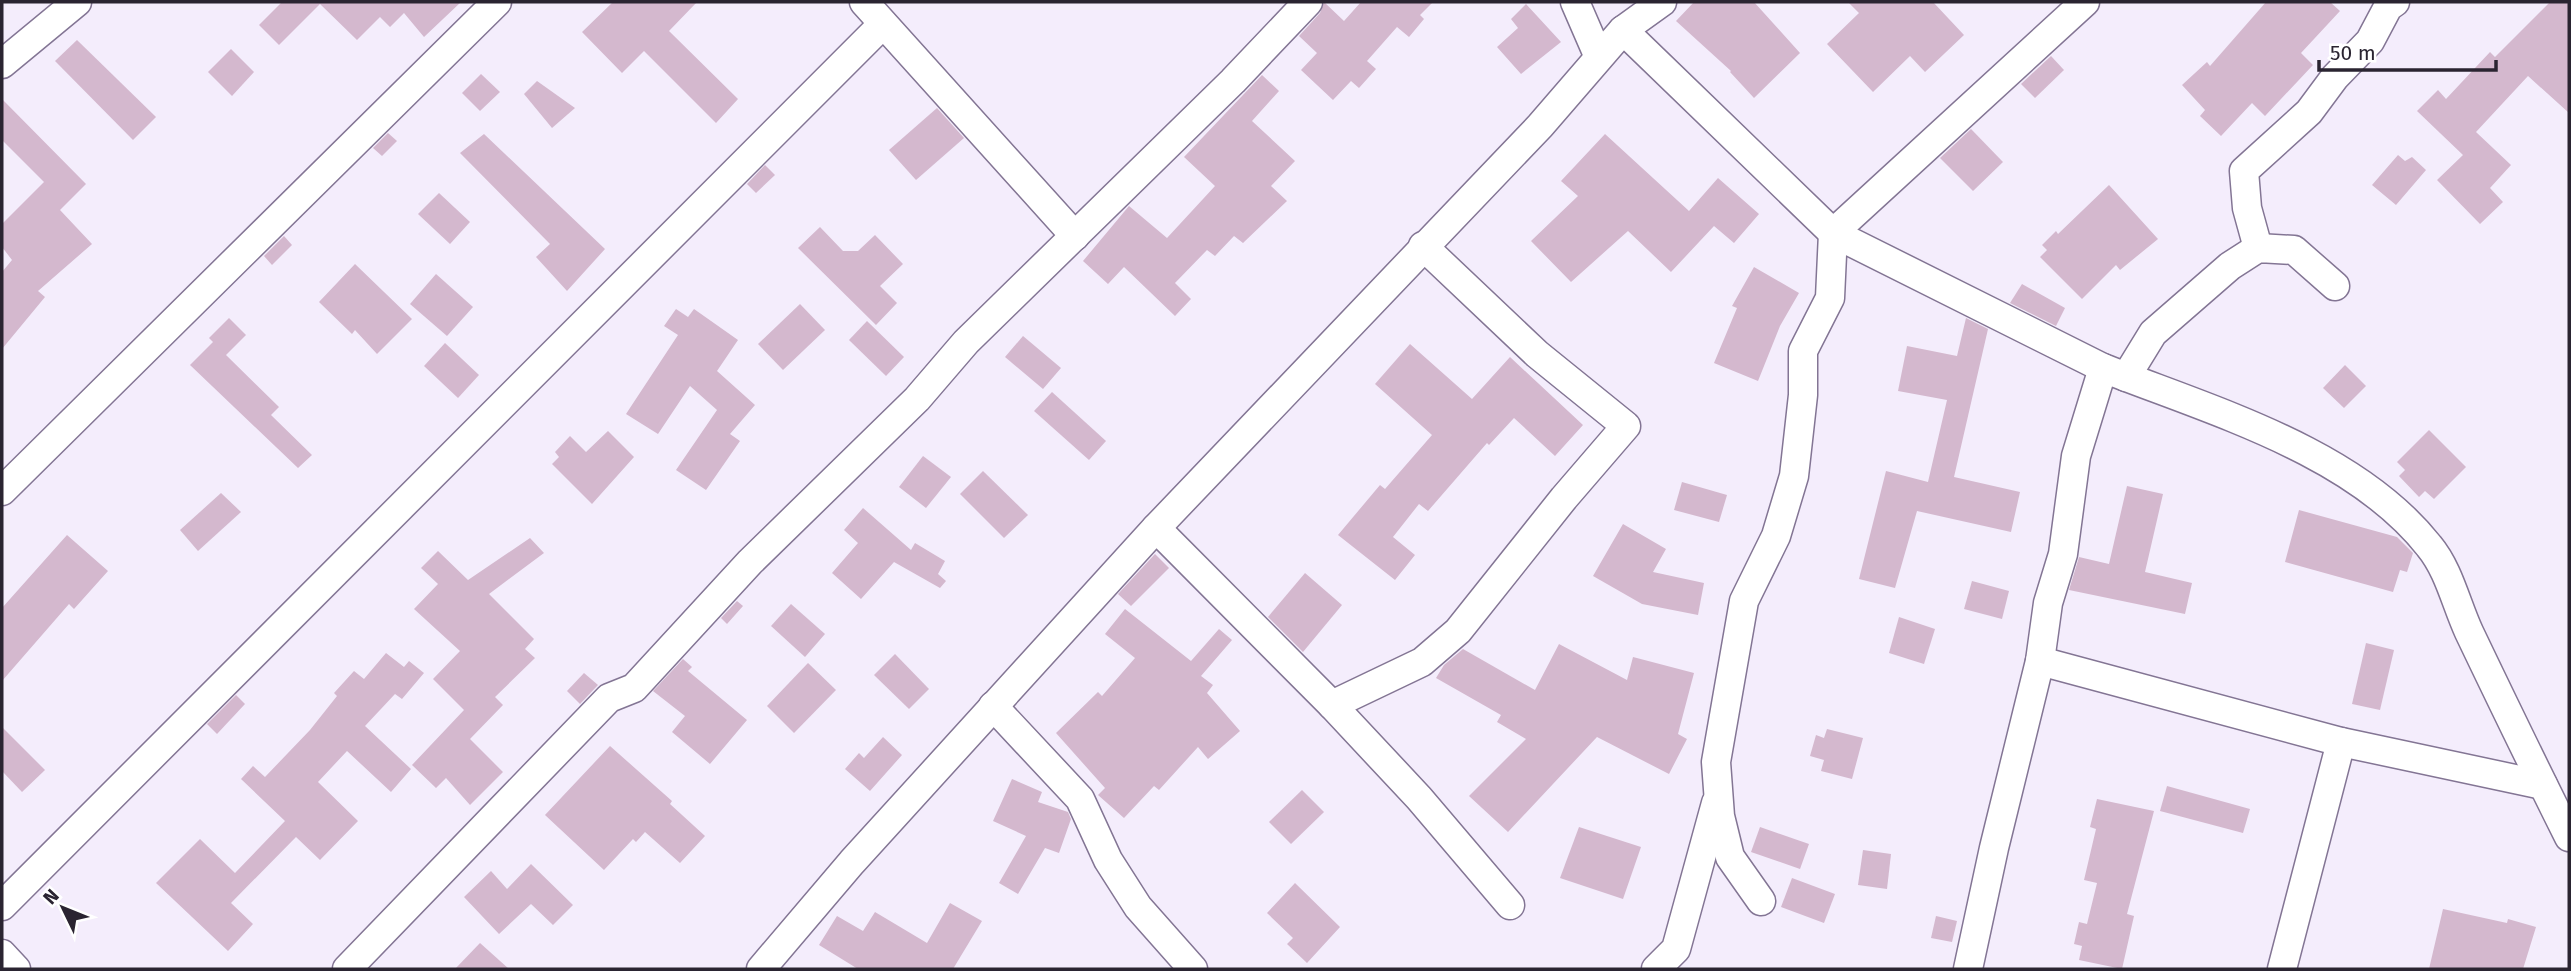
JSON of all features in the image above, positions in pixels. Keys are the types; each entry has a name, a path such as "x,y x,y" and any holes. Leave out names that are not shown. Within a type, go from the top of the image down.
{"street":[{"path":"6,51 77,2"},
{"path":"2,491 497,2"},
{"path":"864,2 1075,236"},
{"path":"346,969 609,698 634,688 750,562 916,399 966,342 1308,2"},
{"path":"1575,2 1598,55"},
{"path":"761,969 852,862 1156,528 1540,126 1598,55 1623,30 1662,2"},
{"path":"1761,901 1730,857 1720,816 1716,762 1744,601 1776,536 1794,476 1803,395 1803,351 1830,298 1833,233 2085,2"},
{"path":"2258,248 2247,208 2244,172 2309,111 2334,77 2370,41 2388,7 2395,2"},
{"path":"2,906 883,24"},
{"path":"1623,30 1833,233 2114,373 2224,415 2316,457 2372,489 2431,547 2569,837"},
{"path":"1332,705 1422,662 1458,631 1564,498 1626,426 1537,354 1423,246"},
{"path":"1968,969 1994,848 2040,661 2048,603 2063,554 2076,456 2114,373 2152,333 2204,287 2258,248 2294,250 2335,286"},
{"path":"1156,528 1332,705 1419,798 1510,905"},
{"path":"2040,661 2341,742 2543,785"},
{"path":"993,706 1080,799 1108,860 1138,906 1192,969"},
{"path":"2282,969 2341,742"},
{"path":"1656,969 1676,949 1718,794"},
{"path":"2,954 16,969"}],"building":[{"path":"282,2 461,2 424,37 404,13 390,27 380,17 357,40 320,4 279,45 259,25"},
{"path":"613,2 697,2 669,31 738,99 716,123 644,51 622,73 582,32"},
{"path":"1324,2 1344,21 1361,2 1433,2 1420,15 1424,19 1409,37 1397,27 1367,61 1376,69 1359,88 1351,81 1333,100 1301,70 1317,53 1299,36 1320,13"},
{"path":"1694,2 1754,2 1800,53 1754,98 1731,71 1676,21"},
{"path":"1848,2 1933,2 1964,35 1925,72 1910,56 1873,92 1827,44 1859,13"},
{"path":"2266,2 2330,2 2340,11 2301,53 2313,65 2265,116 2252,103 2221,136 2200,116 2205,110 2182,85 2207,62 2210,66"},
{"path":"2550,2 2569,2 2569,113 2528,76 2476,132 2511,165 2490,188 2503,202 2480,224 2437,180 2463,155 2417,111 2438,90 2446,99 2490,52 2495,57"},
{"path":"1526,4 1561,42 1521,74 1497,47 1518,28 1511,19"},
{"path":"77,40 156,117 133,140 55,61"},
{"path":"231,49 254,72 232,96 208,72"},
{"path":"2051,56 2064,70 2035,98 2021,84"},
{"path":"481,74 500,92 480,111 462,93"},
{"path":"1262,75 1279,91 1252,121 1295,161 1271,186 1287,201 1243,243 1234,236 1215,256 1207,250 1175,283 1191,299 1175,316 1124,267 1108,284 1083,261 1129,206 1167,238 1215,186 1184,157"},
{"path":"537,81 575,108 552,128 524,94"},
{"path":"2,99 86,184 60,210 92,244 38,291 45,297 2,349 2,272 12,260 2,247 2,224 44,182 2,140"},
{"path":"937,108 964,138 916,180 889,150"},
{"path":"1971,129 2003,162 1973,191 1940,158"},
{"path":"388,133 397,141 382,156 373,148"},
{"path":"484,134 605,249 567,291 536,257 550,244 460,153"},
{"path":"1605,134 1689,211 1718,178 1759,214 1734,243 1714,226 1671,272 1628,231 1571,282 1531,241 1578,196 1561,181"},
{"path":"2398,155 2405,161 2412,157 2426,170 2396,205 2372,185"},
{"path":"765,165 775,175 756,193 747,184"},
{"path":"2109,185 2158,239 2120,270 2116,265 2082,299 2040,257 2047,250 2042,245 2056,231 2058,234"},
{"path":"439,193 470,222 450,244 418,214"},
{"path":"820,227 843,251 858,251 875,235 903,264 880,286 897,303 876,325 798,248"},
{"path":"284,236 292,245 272,265 264,256"},
{"path":"355,264 412,319 377,354 355,330 352,334 319,302"},
{"path":"1754,267 1799,293 1780,326 1758,381 1714,363 1737,308 1732,306"},
{"path":"436,274 473,307 447,336 410,304"},
{"path":"2022,284 2065,308 2056,326 2010,303"},
{"path":"800,304 825,330 783,370 758,344"},
{"path":"676,309 688,317 694,309 738,340 717,371 755,405 730,434 740,441 706,490 676,470 717,410 690,386 658,434 626,414 678,335 664,326"},
{"path":"229,318 246,335 226,355 279,407 271,415 312,455 298,468 190,365 213,342 209,338"},
{"path":"1966,318 1988,329 1954,477 2020,492 2011,532 1917,511 1895,588 1859,579 1886,471 1928,482 1947,400 1898,391 1907,346 1957,356"},
{"path":"867,321 904,357 886,376 849,340"},
{"path":"1023,336 1061,368 1043,389 1005,357"},
{"path":"445,343 479,375 458,398 424,366"},
{"path":"1410,344 1472,399 1510,357 1583,425 1555,456 1514,418 1489,445 1487,443 1428,511 1419,504 1393,537 1415,555 1395,580 1338,535 1380,485 1385,489 1432,435 1375,384"},
{"path":"2345,365 2366,386 2344,408 2323,388"},
{"path":"1052,392 1106,441 1089,460 1034,411"},
{"path":"2429,430 2466,467 2434,499 2425,491 2419,497 2399,476 2405,470 2397,462"},
{"path":"608,431 634,457 592,504 552,464 559,457 555,452 570,436 586,452"},
{"path":"923,456 951,477 926,508 899,487"},
{"path":"983,471 1028,515 1004,538 960,494"},
{"path":"1682,482 1727,495 1719,522 1674,510"},
{"path":"2127,486 2163,494 2145,572 2192,583 2185,614 2069,590 2079,557 2109,564"},
{"path":"221,493 241,512 198,551 180,530"},
{"path":"863,508 911,550 915,543 945,561 938,574 946,581 940,588 894,562 861,599 832,573 858,543 844,530"},
{"path":"2299,510 2397,537 2413,553 2407,572 2400,570 2393,592 2285,562"},
{"path":"1623,524 1666,549 1653,572 1704,583 1698,615 1642,604 1593,576"},
{"path":"67,535 108,571 74,609 69,604 2,681 2,608"},
{"path":"530,538 544,553 489,594 534,639 525,649 535,658 495,697 503,705 470,739 503,772 470,805 446,778 436,788 412,765 464,710 433,679 460,651 414,609 438,584 421,568 438,551 468,580"},
{"path":"1155,554 1169,568 1131,606 1118,594"},
{"path":"1305,573 1342,605 1303,652 1268,617"},
{"path":"1972,581 2009,591 2002,619 1964,609"},
{"path":"737,601 743,606 727,624 721,618"},
{"path":"791,604 825,634 805,657 771,626"},
{"path":"1125,609 1191,661 1219,629 1232,640 1201,676 1213,685 1207,693 1240,731 1208,759 1198,747 1159,790 1154,786 1124,818 1098,795 1105,788 1056,733 1098,692 1102,696 1135,658 1105,634"},
{"path":"1899,617 1935,629 1924,664 1889,653"},
{"path":"2366,643 2394,650 2380,710 2352,704"},
{"path":"1559,644 1627,680 1633,657 1694,673 1678,734 1687,739 1669,774 1597,737 1508,832 1469,796 1526,739 1497,722 1501,715 1436,678 1444,665 1463,649 1535,690"},
{"path":"386,653 404,667 409,661 424,673 402,699 395,694 365,726 411,769 391,792 347,751 318,782 358,821 320,860 296,837 231,903 253,924 228,951 156,883 200,839 235,873 285,821 241,779 253,766 265,777 310,730 337,696 334,693 354,671 364,679"},
{"path":"895,654 929,689 909,709 874,675"},
{"path":"683,659 692,667 688,671 747,720 710,764 672,732 685,716 653,691"},
{"path":"808,663 836,690 794,733 767,706"},
{"path":"584,673 598,685 580,704 567,691"},
{"path":"236,695 245,704 217,734 207,724"},
{"path":"2,727 45,770 22,792 2,771"},
{"path":"1827,729 1863,738 1852,779 1821,771 1824,760 1810,756 1816,735 1824,738"},
{"path":"883,737 902,755 870,791 845,769 859,753 864,758"},
{"path":"610,746 672,801 670,804 705,836 680,863 645,832 636,842 633,839 604,870 545,815"},
{"path":"1012,779 1042,792 1038,802 1068,812 1071,819 1059,853 1045,848 1018,894 999,883 1026,836 993,821"},
{"path":"2167,786 2250,809 2243,833 2160,811"},
{"path":"1302,790 1324,812 1291,844 1269,822"},
{"path":"2097,799 2154,811 2127,914 2134,916 2122,969 2079,960 2082,946 2074,944 2079,922 2087,924 2097,883 2084,880 2096,829 2090,827"},
{"path":"1579,827 1641,847 1623,899 1560,878"},
{"path":"1760,827 1809,844 1800,869 1751,852"},
{"path":"1863,850 1891,854 1887,889 1858,885"},
{"path":"531,864 573,905 553,925 531,904 499,934 464,897 491,871 507,889"},
{"path":"1792,878 1835,894 1824,923 1781,907"},
{"path":"1295,883 1340,927 1307,963 1287,944 1293,938 1267,913"},
{"path":"950,903 982,921 953,969 858,969 819,945 837,916 863,931 875,912 927,943"},
{"path":"2443,909 2507,923 2508,919 2536,927 2523,969 2429,969"},
{"path":"1936,916 1957,921 1952,942 1931,938"},
{"path":"480,943 509,969 455,969"}]}
